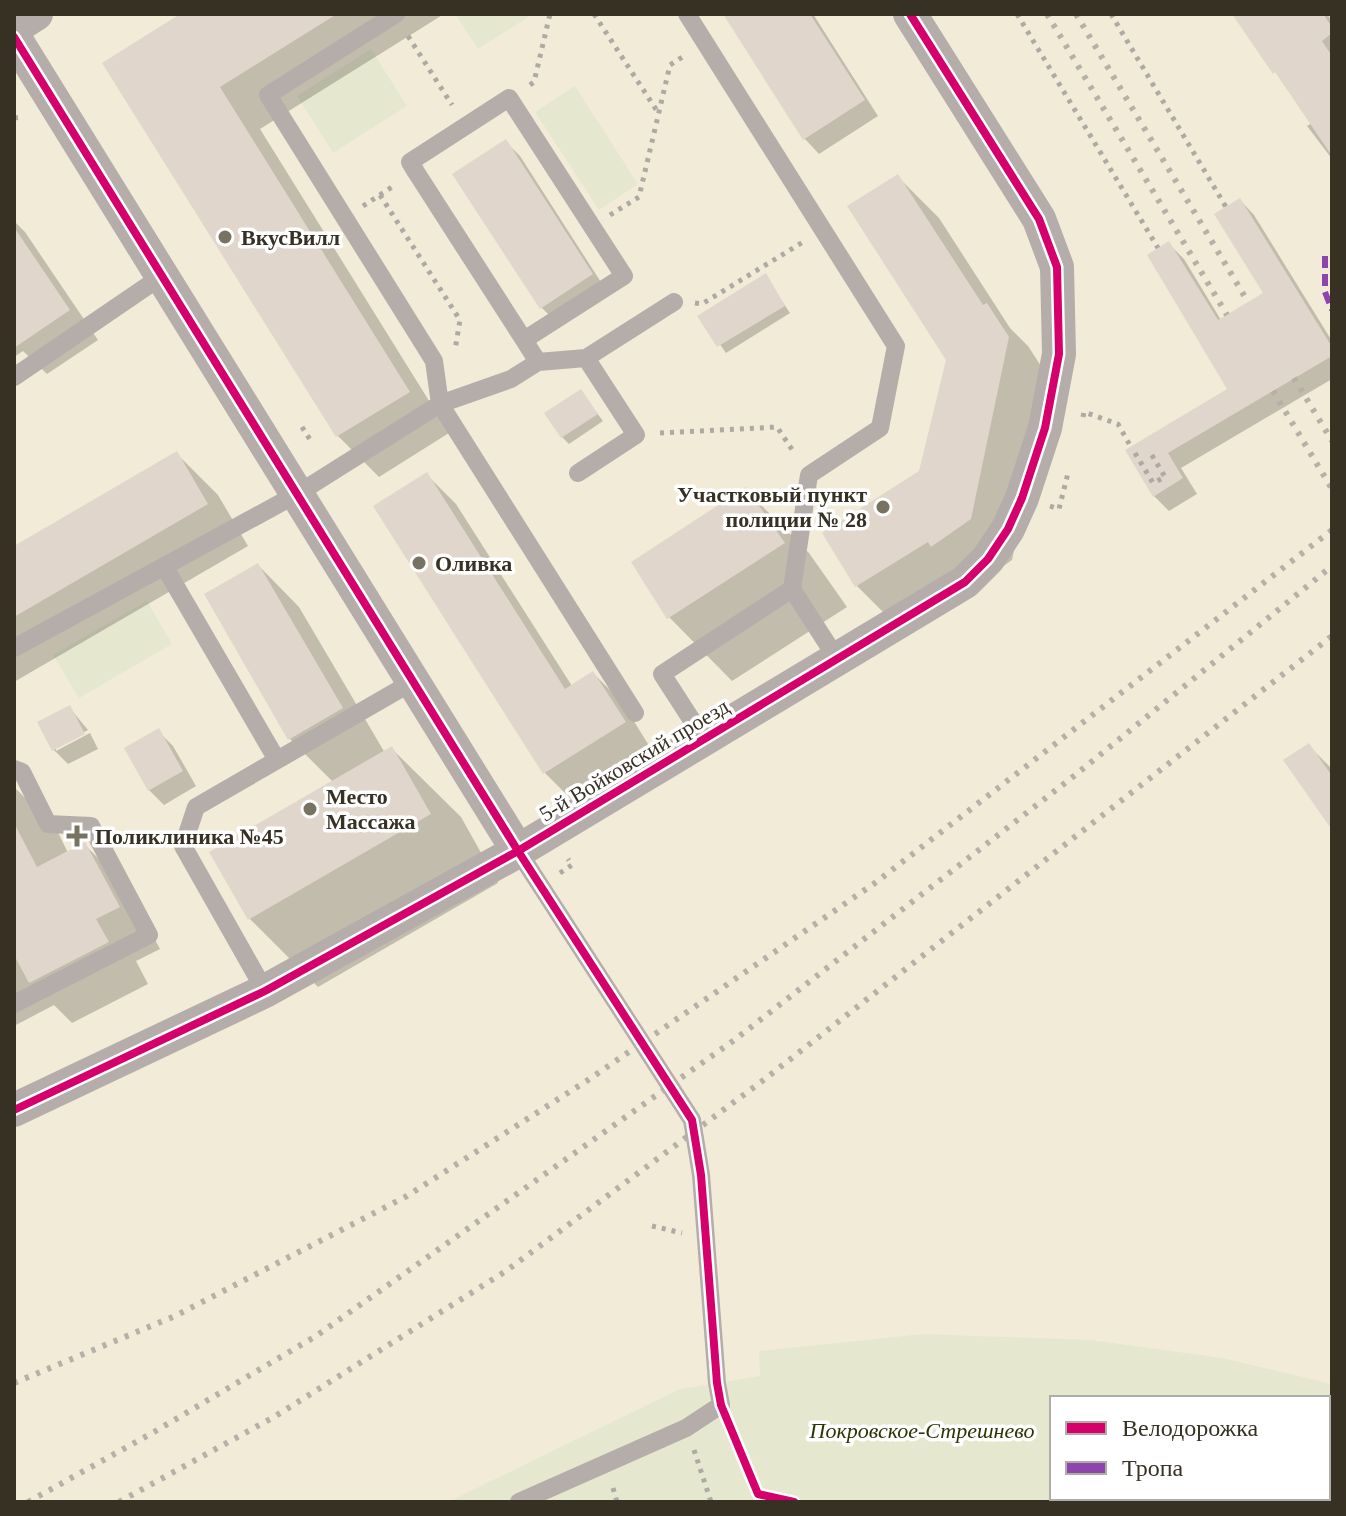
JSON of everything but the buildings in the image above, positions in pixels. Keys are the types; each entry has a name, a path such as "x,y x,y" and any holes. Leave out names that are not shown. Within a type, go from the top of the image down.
{"street":[{"path":"14,28 36,14"},
{"name":"5-й Войковский проезд","path":"14,1110 265,991 518,851 965,582 988,559 1008,529 1022,498 1048,418 1059,354 1057,267 1039,219 910,14"},
{"path":"14,37 518,851"}],"lane":[{"path":"395,14 268,95 434,361 439,396 635,713"},
{"path":"687,14 896,346 880,428 809,475 792,589 837,659"},
{"path":"524,340 624,276 509,98 410,162 538,362"},
{"path":"14,377 162,276"},
{"path":"14,648 297,494 439,396 511,379 538,362 586,358 674,302"},
{"path":"578,473 636,435 586,358"},
{"path":"164,566 277,760"},
{"path":"704,739 662,674 792,589"},
{"path":"265,991 183,846 196,807 414,681"},
{"path":"14,769 22,772 48,824 91,826 149,935 14,1004"},
{"path":"518,851 692,1120 701,1175 721,1405 686,1428 519,1502"}],"path":[{"path":"395,14 466,126"},
{"path":"509,98 534,82 550,14"},
{"path":"594,14 659,114"},
{"path":"1017,14 1158,248"},
{"path":"1111,14 1226,207"},
{"path":"592,226 639,197 670,65 704,42"},
{"path":"14,118 23,117"},
{"path":"344,218 416,172"},
{"path":"380,195 460,320 449,381 439,396"},
{"path":"674,302 702,304 785,253"},
{"path":"1080,426 1084,412 1118,424 1153,483 1165,477 1150,452"},
{"path":"302,427 311,441"},
{"path":"636,435 777,427 809,475"},
{"path":"1059,509 1070,467"},
{"path":"721,1405 764,1502"},
{"path":"686,1428 711,1502"},
{"path":"756,1502 758,1494"},
{"path":"758,1494 794,1502"}],"green space":[{"path":"455,14 533,14 478,49"},
{"path":"371,49 407,106 333,153 297,96"},
{"path":"575,86 638,184 599,210 535,112"},
{"path":"147,601 172,644 79,698 53,655"},
{"name":"Покровское-Стрешнево","path":"923,1334 1091,1340 1222,1358 1332,1384 1332,1502 448,1502 680,1389 760,1376 759,1351"}],"railway":[{"path":"1047,14 1227,315"},
{"path":"1076,14 1248,302"},
{"path":"1294,378 1332,441"},
{"path":"1273,391 1332,489"},
{"path":"14,1383 175,1316 407,1196 588,1080 875,883 1332,530"},
{"path":"28,1502 316,1336 733,1041 1074,776 1332,566"},
{"path":"119,1502 274,1417 506,1271 761,1082 1332,636"}],"marked path":[{"path":"1325,256 1325,292 1332,310"}],"cycle path":[{"path":"14,1110 265,991 518,851 965,582 988,559 1008,529 1022,498 1045,428 1059,354 1057,267 1039,219 910,14"},
{"path":"14,37 518,851 692,1120 701,1175 721,1405 758,1494 794,1502"}],"place":[{"name":"ВкусВилл","path":"225,237"},
{"name":"Участковый пункт полиции № 28","path":"883,507"},
{"name":"Оливка","path":"419,563"},
{"name":"Место Массажа","path":"310,809"},
{"name":"Поликлиника №45","path":"77,836"}]}
